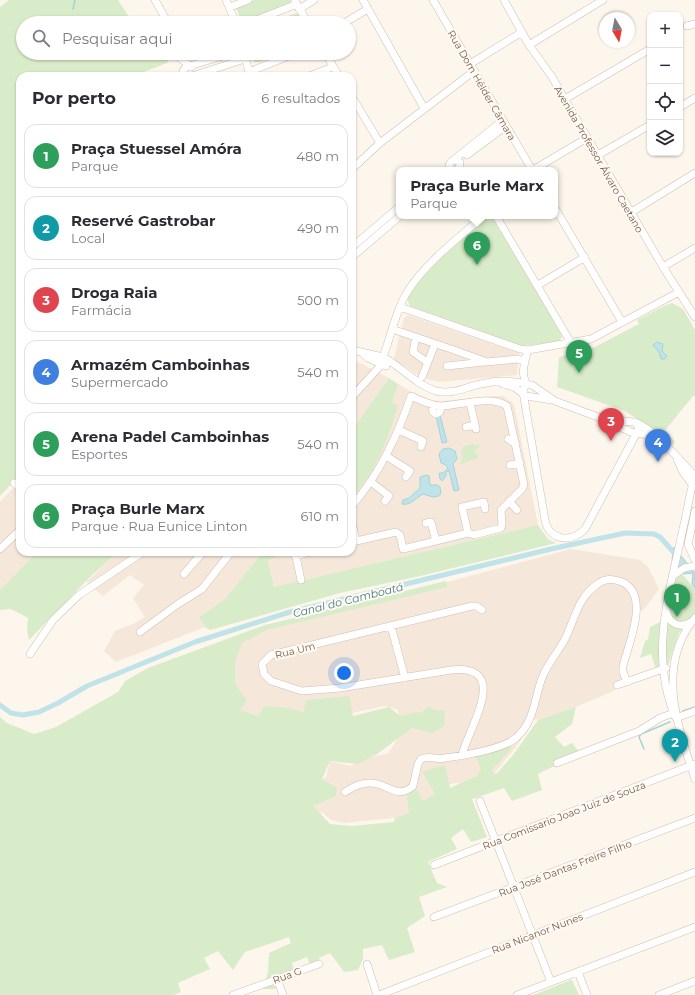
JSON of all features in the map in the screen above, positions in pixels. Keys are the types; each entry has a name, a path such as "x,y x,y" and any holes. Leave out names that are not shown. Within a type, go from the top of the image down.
{"street":[{"path":"155,0 164,16"},
{"path":"226,0 233,16"},
{"path":"230,7 248,0"},
{"path":"267,16 297,4 314,0"},
{"path":"363,0 424,108"},
{"name":"Rua Dom Hélder Câmara","path":"433,0 531,167"},
{"name":"Avenida Professor Álvaro Caetano","path":"504,0 529,44 546,67 565,99 630,213 695,317"},
{"path":"529,44 603,0"},
{"path":"297,4 304,16"},
{"path":"356,16 368,9"},
{"path":"688,26 695,24"},
{"path":"356,165 380,143 472,67 522,32"},
{"path":"565,99 647,51"},
{"path":"180,60 183,72"},
{"path":"184,60 193,70 193,72"},
{"path":"185,72 186,67 212,60"},
{"path":"203,72 234,60"},
{"path":"246,60 249,72"},
{"path":"254,72 281,60"},
{"path":"329,60 336,72"},
{"path":"320,72 333,67"},
{"path":"683,105 695,98"},
{"path":"356,104 380,143"},
{"path":"451,165 504,123"},
{"path":"598,155 647,127"},
{"path":"538,167 587,138"},
{"path":"451,165 461,167"},
{"path":"630,213 695,173"},
{"path":"356,244 396,210"},
{"path":"558,213 622,322"},
{"path":"356,254 396,219"},
{"path":"356,391 381,361 400,307 410,287 420,275 454,242 481,219"},
{"path":"498,219 572,344"},
{"path":"663,267 695,248"},
{"path":"538,285 585,257"},
{"path":"400,307 520,349 528,350 572,344 591,339 679,292"},
{"path":"392,329 487,362"},
{"path":"416,337 413,352 428,362"},
{"path":"422,377 435,344"},
{"path":"526,410 535,392 523,377 528,350"},
{"path":"356,351 400,369 431,389 446,392 459,391 491,382 512,381 530,385 555,400 604,419 629,431 656,437"},
{"path":"447,366 517,359 525,361"},
{"path":"491,382 510,385 528,397 532,396 555,400"},
{"path":"530,385 523,388 523,394 546,526 549,532 557,538 574,536 585,528 637,433 638,426 634,422"},
{"path":"356,501 371,482 410,410 410,396 432,405 433,412 436,414 440,412 441,406 470,402 500,403 508,406 524,484 522,489 500,512 502,524 501,528 474,535 468,533 403,548 398,533 380,538 356,542"},
{"path":"466,427 476,427 470,402"},
{"path":"604,419 634,422 656,437 695,476 679,548 677,568 673,577 666,607 662,636 664,669 668,697 693,765 695,779"},
{"path":"632,442 628,425 634,422"},
{"path":"399,430 424,441 421,447"},
{"path":"508,439 516,444"},
{"path":"386,456 410,471 406,477"},
{"path":"677,457 683,472 693,486"},
{"path":"510,465 520,463"},
{"path":"371,482 389,496 385,501"},
{"path":"468,533 462,507 484,502 485,509"},
{"path":"510,502 517,510"},
{"path":"695,514 688,544 695,560"},
{"path":"426,523 431,522 436,541"},
{"path":"0,548 16,534"},
{"path":"30,654 53,620 79,595 137,556"},
{"path":"184,574 200,556"},
{"path":"140,632 208,584 227,556"},
{"path":"295,556 294,568 301,580"},
{"path":"677,568 695,566"},
{"path":"345,792 363,783 372,783 381,784 397,792 404,792 413,786 421,759 426,757 439,759 462,755 492,749 510,742 527,726 535,706 542,678 568,632 582,599 587,591 603,580 614,580 624,583 631,590 636,604 636,617 622,672 627,682"},
{"name":"Rua Um","path":"467,740 484,695 484,688 479,676 467,670 460,669 340,688 302,691 271,681 262,670 262,664 271,655 472,606 476,606 482,610"},
{"path":"666,607 669,619 676,625 682,626 694,622"},
{"path":"675,716 672,680 674,662 681,640 694,622"},
{"path":"675,716 677,667 684,644 694,622"},
{"path":"391,626 405,678"},
{"path":"617,685 669,667 674,662"},
{"path":"557,763 675,716 695,711"},
{"path":"467,740 476,752"},
{"path":"462,755 467,740"},
{"name":"Rua Comissario Joao Juiz de Souza","path":"434,865 693,765"},
{"path":"480,801 551,982"},
{"name":"Rua José Dantas Freire Filho","path":"434,917 695,818"},
{"name":"Rua Nicanor Nunes","path":"378,995 695,872"},
{"path":"521,994 695,927"},
{"name":"Rua G","path":"233,995 319,964"},
{"path":"367,964 378,995"},
{"path":"578,972 587,995"},
{"path":"277,979 283,995"},
{"path":"659,995 695,981"}],"shaded area":[{"path":"408,315 519,353 517,375 439,382 422,378 396,361 394,358 404,318"},
{"path":"356,361 389,378 356,424"},
{"path":"398,384 412,392 432,400 442,401 503,396 513,403 538,525 274,587 268,561 277,556 356,556 356,491 369,473 397,405 391,403"},
{"path":"16,485 16,556 33,556 0,590 0,502"},
{"path":"571,549 640,560 648,567 659,589 644,609 640,611 627,662 628,675 620,679 619,683 615,684 616,690 576,707 538,720 534,719 516,747 489,780 450,784 404,817 344,823 331,820 322,812 310,825 311,786 326,777 330,761 350,766 369,757 388,754 398,738 398,710 385,706 352,713 304,712 289,708 258,716 240,710 233,685 233,659 241,641 267,630"},
{"path":"114,556 260,556 225,599 199,617 205,627 116,662 104,651 115,631 135,623 145,617 133,598 144,585 130,575 103,596 86,582"}],"green space":[{"path":"9,0 118,0 128,16 16,16 16,60 168,60 167,63 143,72 16,72 16,479 0,496 0,7"},
{"path":"254,0 291,0 290,3 259,16 239,16 236,7"},
{"path":"297,13 299,16 288,16"},
{"path":"253,60 265,60 260,62 254,62"},
{"path":"480,219 493,219 531,281 562,336 559,342 521,346 410,306 406,297 446,249"},
{"path":"672,303 683,309 695,330 695,396 693,396 666,429 666,432 675,442 672,445 661,435 625,411 557,387 559,357 593,348 639,324 637,320"},
{"path":"389,378 398,384 392,403 398,405 386,442 375,466 356,492 356,424"},
{"path":"473,444 480,446 474,452 478,455 478,458 458,465 462,461 461,458 463,457 461,452 463,447"},
{"path":"538,525 548,539 556,543 416,577 340,593 210,630 205,627 199,617 225,599 260,556 277,556 268,561 274,587"},
{"path":"33,556 114,556 91,576 29,640 27,630 28,618 11,609 0,610 0,590"},
{"path":"675,566 695,589 695,613 679,633 668,665 656,669 651,654 640,658 645,641 648,639 650,627 664,620"},
{"path":"446,581 447,587 267,630 242,643 235,662 235,683 247,701 240,710 258,716 265,706 289,708 304,712 306,700 349,696 353,716 389,707 400,716 417,712 421,713 429,706 434,710 445,711 444,726 433,733 412,728 377,754 358,764 330,761 322,779 337,788 336,796 313,806 330,824 352,826 394,822 395,818 409,813 407,797 415,787 423,801 435,794 422,772 445,765 450,788 477,776 481,769 475,755 510,744 512,748 491,771 496,774 513,755 538,720 576,707 572,724 555,737 564,747 572,743 580,753 538,774 542,790 512,801 504,788 472,799 487,837 471,842 463,829 451,838 457,849 428,862 437,883 447,887 419,897 425,916 407,928 415,952 389,960 382,945 363,949 363,959 358,970 344,972 330,953 319,958 322,966 311,968 307,957 292,963 295,974 280,981 275,989 263,989 268,972 269,953 291,943 289,937 245,952 233,970 218,951 204,958 210,969 178,983 181,992 174,995 0,995 0,717 7,723 34,734 56,727 118,692 125,681 148,668 265,625"},
{"path":"571,980 579,995 533,995"}],"water":[{"path":"657,342 663,344 662,351 667,356 665,359 661,359 659,352 653,345"},
{"path":"440,415 447,442 442,443 436,416"},
{"path":"449,448 455,451 457,459 453,464 459,490 454,491 449,471 446,472 446,476 442,481 439,473 443,473 448,468 446,465 441,463 439,454 443,449"},
{"path":"427,475 429,476 430,485 437,485 440,487 441,493 439,496 433,497 423,494 408,504 402,504 403,500 409,498 420,488 420,477"},
{"path":"674,547 695,573 695,588 692,584 693,573 684,574 672,559"}],"waterway":[{"path":"73,9 75,0"},
{"name":"Canal do Camboatá","path":"0,705 11,713 23,715 39,712 87,686 195,642 290,612 551,549 625,533 654,534 660,537 677,556"},
{"path":"683,711 695,707"},
{"path":"644,749 639,737 641,734 670,722"}],"place":[{"name":"Praça Burle Marx","path":"477,265"},
{"name":"Arena Padel Camboinhas","path":"579,373"},
{"name":"Droga Raia","path":"611,441"},
{"name":"Armazém Camboinhas","path":"658,462"},
{"name":"Praça Stuessel Amóra","path":"677,617"},
{"name":"Reservé Gastrobar","path":"675,762"}]}
